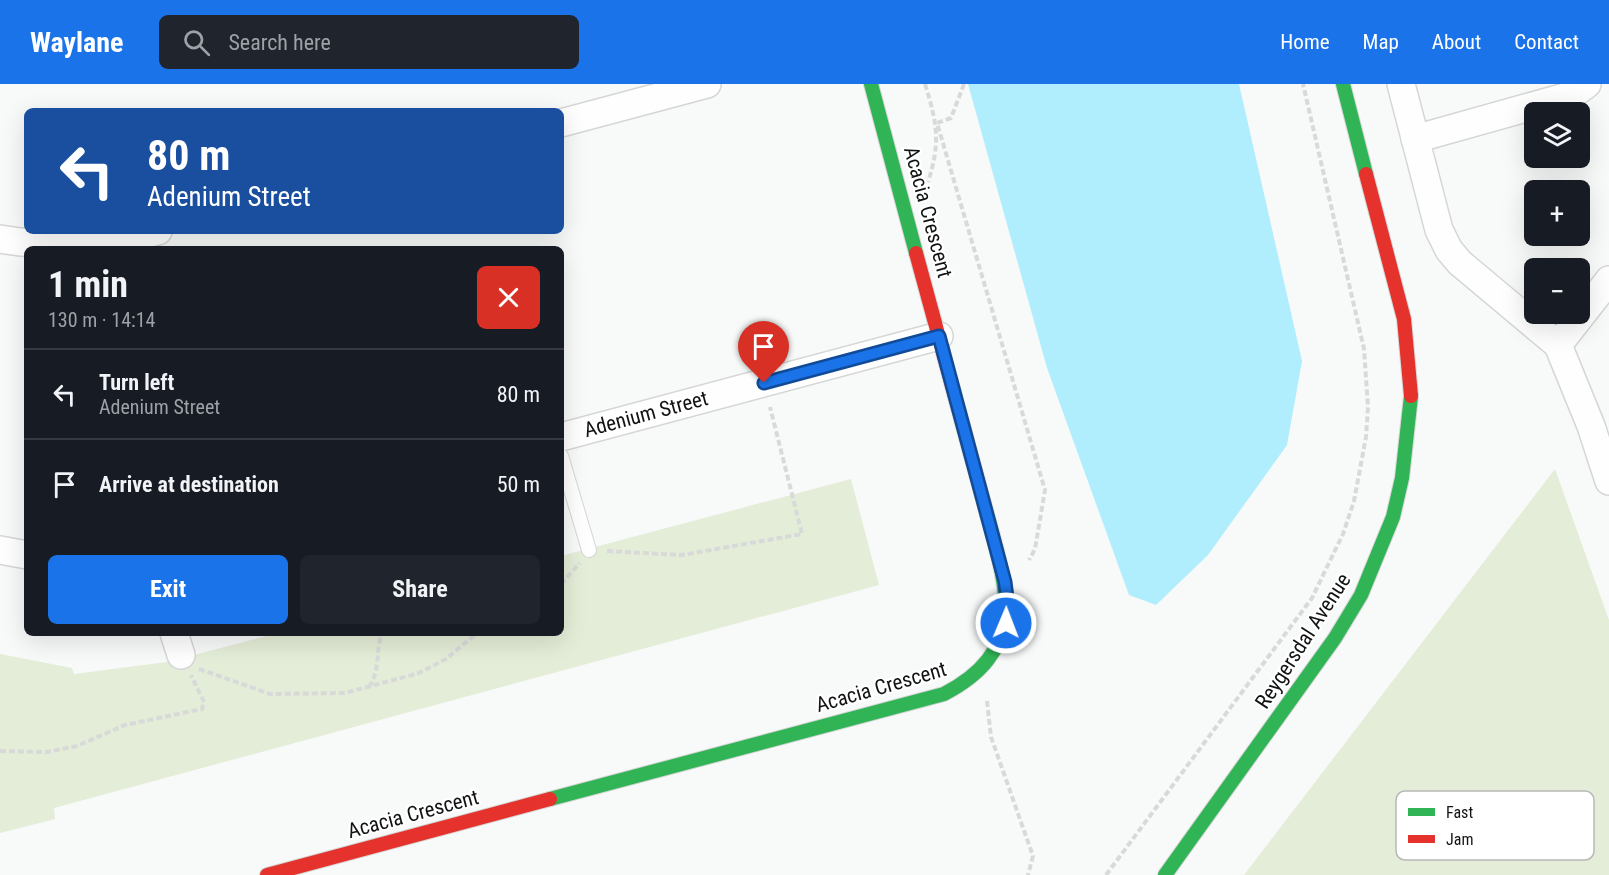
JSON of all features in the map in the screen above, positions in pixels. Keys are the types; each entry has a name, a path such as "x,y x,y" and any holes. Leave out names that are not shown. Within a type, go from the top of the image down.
{"street":[{"path":"564,122 707,84"},
{"name":"Acacia Crescent","path":"267,875 944,694 969,681 993,656 1006,623 1008,606 1005,582 872,84"},
{"name":"Reygersdal Avenue","path":"1165,875 1341,630 1379,557 1393,517 1410,429 1411,389 1404,319 1343,84"},
{"path":"1401,84 1439,230 1449,250 1467,270 1558,345 1600,427 1609,481"},
{"path":"1415,139 1572,95 1587,84"},
{"path":"0,238 20,242 96,246 146,234"},
{"path":"1558,345 1609,280"},
{"name":"Adenium Street","path":"564,436 939,336"},
{"path":"0,550 24,554"}],"lane":[{"path":"564,466 589,550"}],"path":[{"path":"925,84 1045,490 1035,549 1018,580 1005,582"},
{"path":"937,123 951,118 964,84"},
{"path":"1106,875 1312,598 1329,567 1354,501 1366,437 1368,407 1364,349 1303,84"},
{"path":"906,213 920,207 935,160 937,123"},
{"path":"564,580 589,550 682,555 802,534 764,383"},
{"path":"369,687 376,676 377,646 381,636"},
{"path":"181,653 192,667 270,694 345,693 419,673 437,664 473,636"},
{"path":"0,751 47,752 67,748 125,725 202,709 204,702 181,653"},
{"path":"993,691 987,700 991,737 1033,856 1028,875"}],"green space":[{"path":"1555,469 1609,620 1609,875 1244,875"},
{"path":"851,479 879,585 54,808 55,819 0,833 0,654 72,668 74,674 167,662 267,636 564,636 564,555"}],"water":[{"path":"968,84 1239,84 1302,361 1287,445 1208,555 1156,605 1129,595 1047,368"}],"traffic: fast":[{"path":"871,84 916,253"},
{"path":"1343,84 1366,174"},
{"path":"1165,875 1335,638 1361,595 1393,517 1402,478 1411,396"},
{"path":"550,799 944,694 972,676 990,657 1001,636 1005,613 1000,563 985,507"}],"traffic: jam":[{"path":"1366,174 1404,319 1411,396"},
{"path":"916,253 985,507"},
{"path":"267,875 550,799"}],"route":[{"path":"764,383 939,336 1005,582 1008,606 1006,623"}]}
